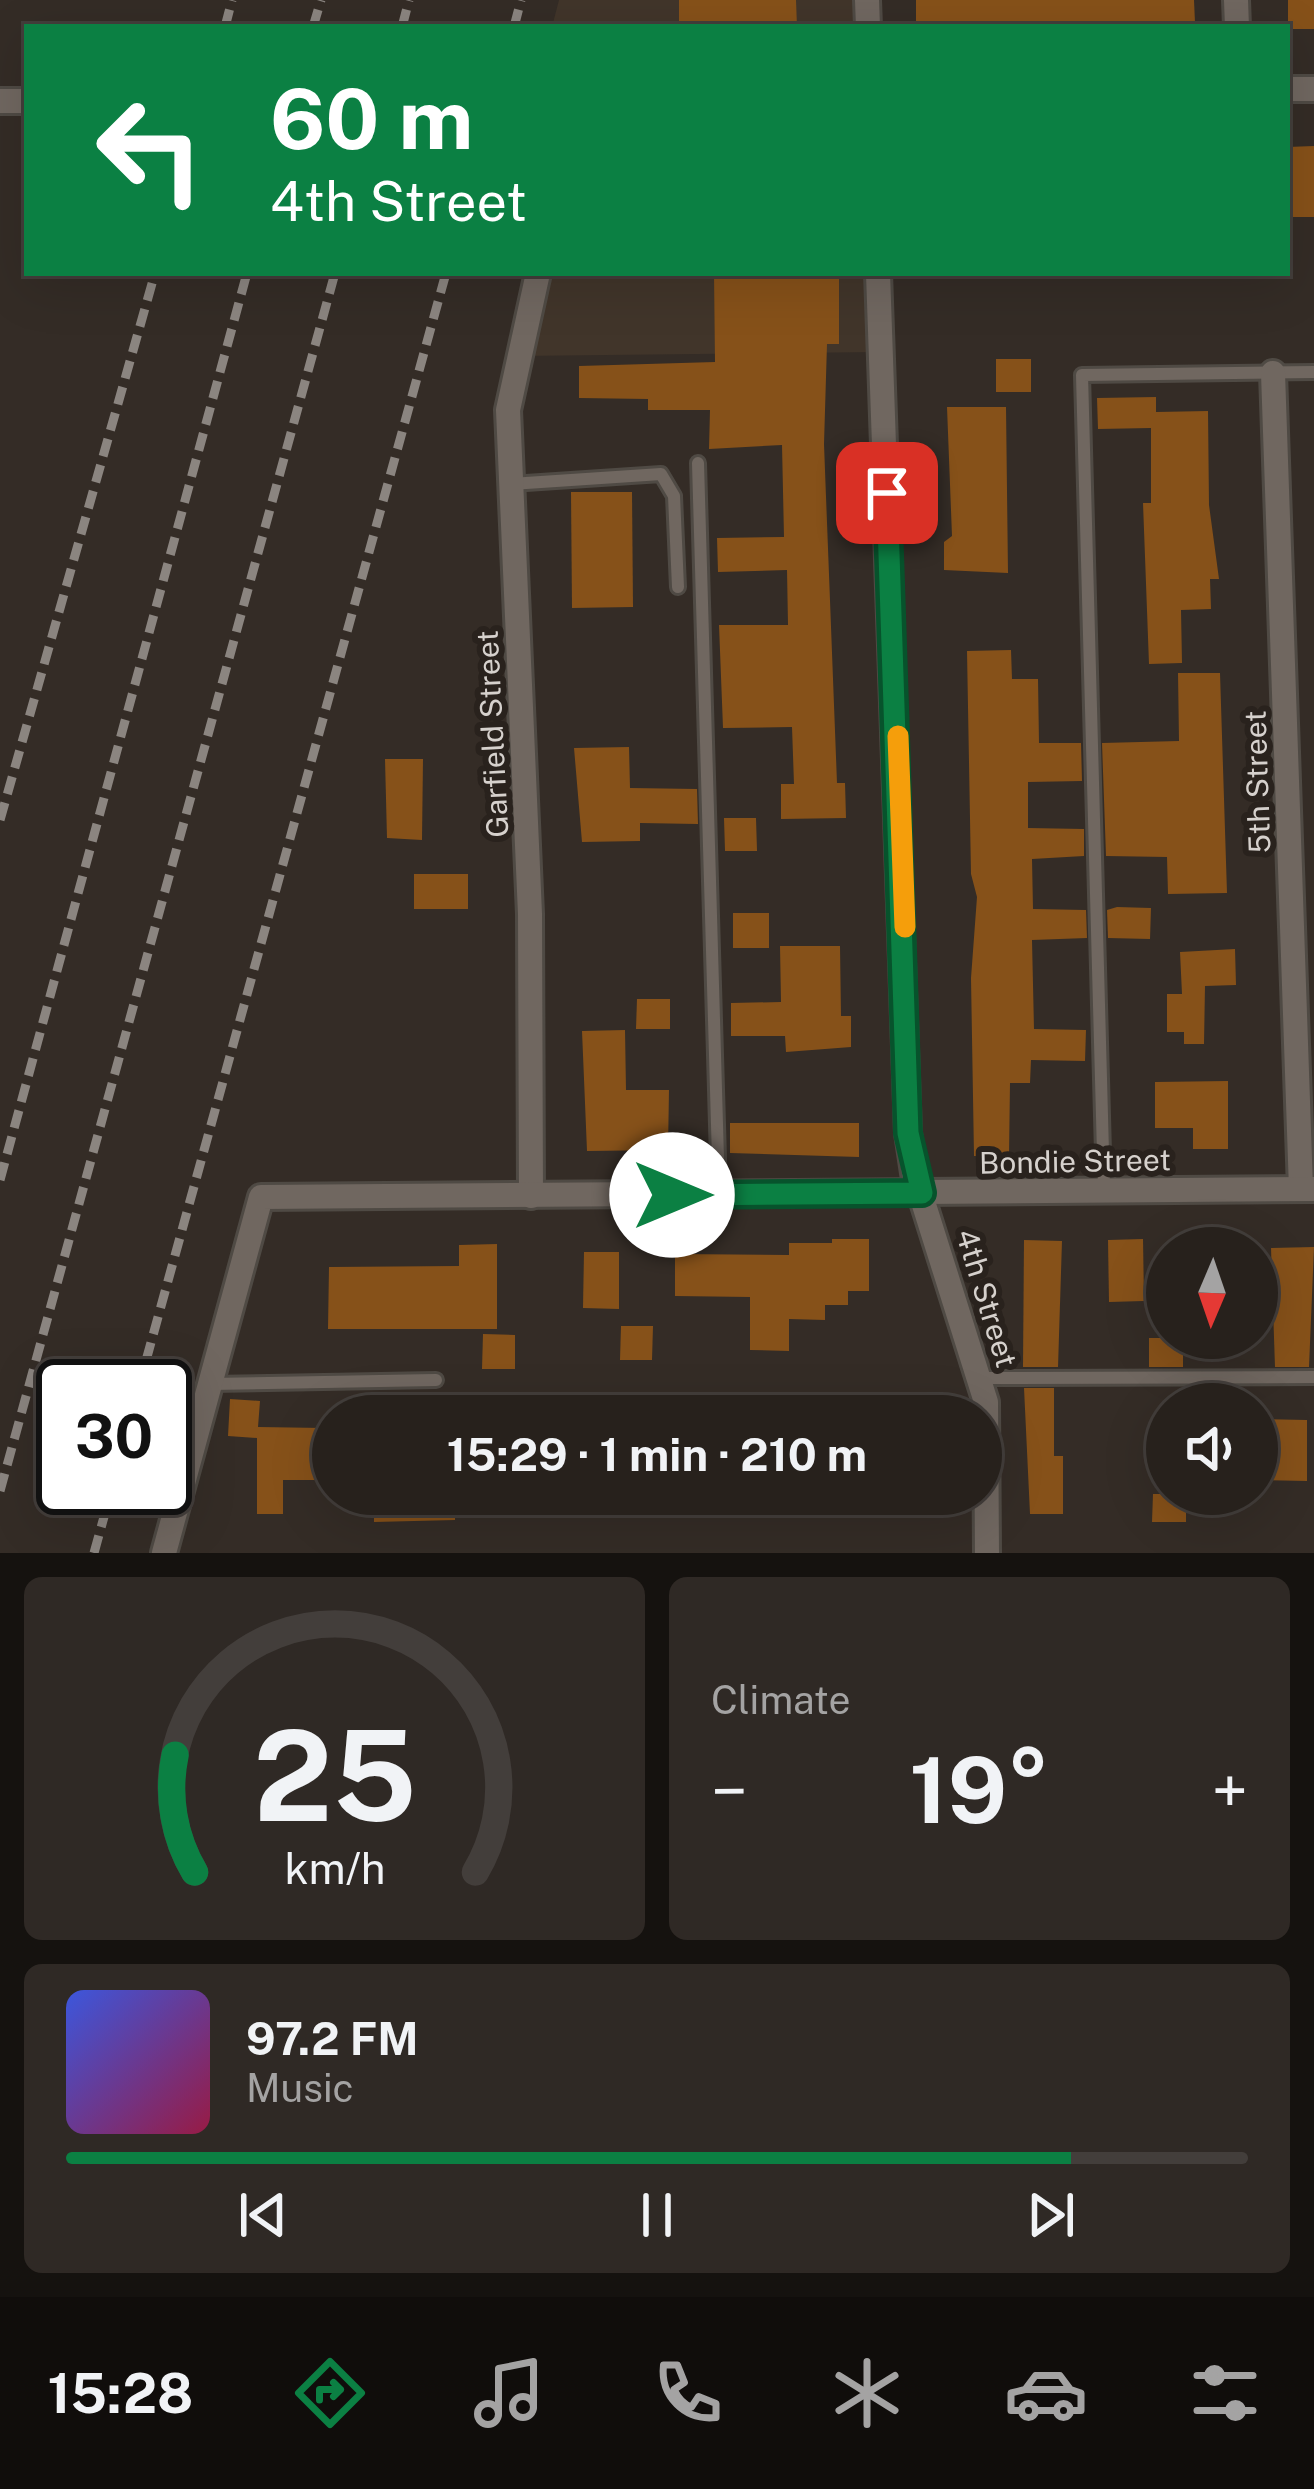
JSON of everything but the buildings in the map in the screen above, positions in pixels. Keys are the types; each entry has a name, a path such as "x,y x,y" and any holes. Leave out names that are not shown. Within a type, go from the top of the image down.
{"street":[{"name":"Garfield Street","path":"531,1196 530,914 508,410 537,276"},
{"name":"4th Street","path":"878,276 906,955 908,1133 986,1402 987,1553"},
{"name":"5th Street","path":"1274,373 1308,1189"},
{"name":"Bondie Street","path":"210,1384 261,1197 1308,1189"},
{"path":"164,1553 210,1384"}],"lane":[{"path":"1104,1190 1082,375 1314,372"},
{"path":"698,464 719,1195"},
{"path":"511,484 661,474 674,496 678,587"},
{"path":"981,1378 1314,1377"},
{"path":"210,1384 436,1380"}],"shaded area":[{"path":"559,0 867,0 868,24 553,24"},
{"path":"537,276 878,276 882,352 518,356"}],"railway":[{"path":"226,24 232,0"},
{"path":"314,24 321,0"},
{"path":"403,24 409,0"},
{"path":"515,24 521,0"},
{"path":"0,820 154,276"},
{"path":"0,1180 246,276"},
{"path":"0,1491 334,276"},
{"path":"146,1359 445,276"},
{"path":"94,1553 105,1515"}],"slow traffic":[{"path":"898,736 905,927"}],"route":[{"path":"672,1195 922,1193 908,1133 906,955 887,493"}]}
